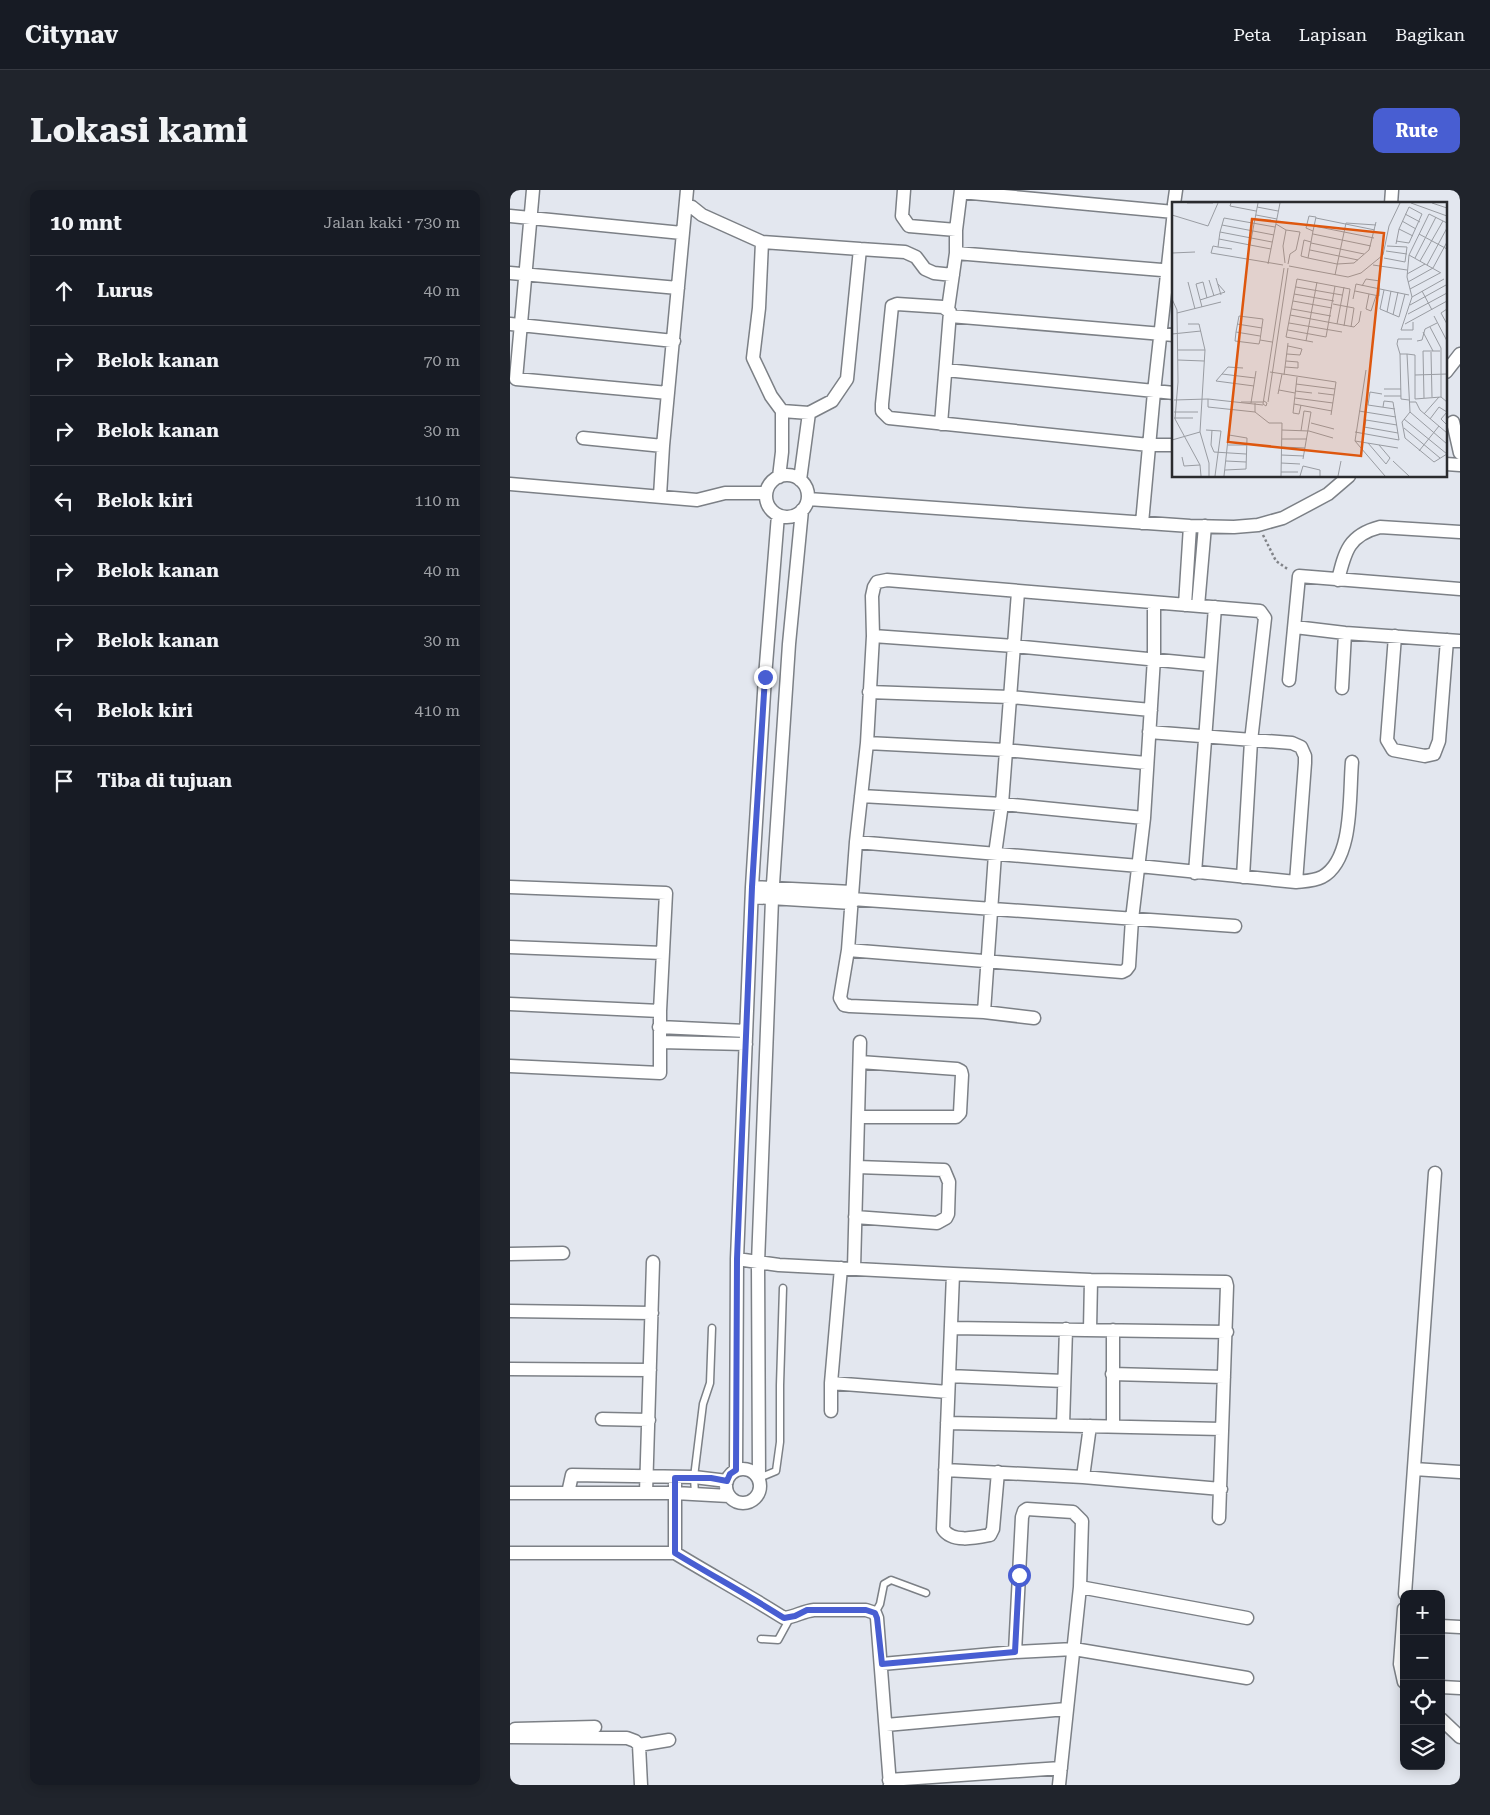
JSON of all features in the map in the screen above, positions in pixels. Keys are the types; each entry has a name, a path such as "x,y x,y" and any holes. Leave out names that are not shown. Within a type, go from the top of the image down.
{"street":[{"path":"533,190 526,275 516,324 513,378 668,392"},
{"path":"660,496 662,446 674,341 687,190"},
{"path":"904,190 902,216 908,226 956,230"},
{"path":"941,424 949,312 956,253 956,230 961,191 1172,212"},
{"path":"686,206 692,207 702,214 762,242 905,252 916,257 926,269 934,273 953,275"},
{"path":"510,216 682,232"},
{"path":"762,242 759,308 753,358 771,396 782,411 782,452 779,477"},
{"path":"782,411 809,413 832,400 847,380 860,249"},
{"path":"1142,523 1154,392 1168,334 1172,251"},
{"path":"956,253 1171,271"},
{"path":"510,273 678,288"},
{"path":"1168,334 949,312 944,307 896,304 892,306 882,411 889,418 941,424 1149,445 1172,444"},
{"path":"516,324 674,341"},
{"path":"1448,369 1460,354"},
{"path":"946,370 1172,393"},
{"path":"800,480 809,413"},
{"path":"1453,422 1460,453"},
{"path":"583,438 662,446"},
{"path":"759,1478 754,1472 745,1468 736,1470 730,1474 727,1481 726,1488 729,1496 734,1501 741,1503 749,1502 760,1493 761,1486 759,1478 758,1263 772,893 789,644 805,504 805,486 800,480 786,476 779,477 768,486 766,493 767,504 772,512 791,517 805,504 1234,527 1258,525 1283,518 1328,494 1348,478"},
{"path":"510,484 697,500 724,494 766,493"},
{"path":"736,1470 737,1259 752,892 765,677 778,515"},
{"path":"1190,526 1191,606"},
{"path":"1191,606 1205,526"},
{"path":"1338,580 1342,563 1352,542 1368,530 1380,527 1460,532"},
{"path":"1290,680 1299,576 1460,589"},
{"path":"1034,1018 984,1012 844,1005 840,998 848,950 856,842 867,743 873,636 872,596 877,582 888,580 1260,611 1265,618 1252,741 1243,877"},
{"path":"984,1012 989,962 995,854 1002,804 1018,592"},
{"path":"848,950 1122,972 1126,970 1129,966 1132,919 1144,818 1154,658 1154,603"},
{"path":"1195,873 1204,736 1216,607"},
{"path":"1295,627 1345,633 1460,641"},
{"path":"1342,688 1345,633"},
{"path":"873,636 1014,646 1210,664"},
{"path":"1395,636 1387,740 1393,750 1425,756 1434,754 1439,741 1447,640"},
{"path":"869,692 1010,698 1151,710"},
{"path":"1149,732 1292,743 1298,745 1304,751 1305,763 1296,882"},
{"path":"867,743 1005,750 1146,763"},
{"path":"856,842 1139,866 1296,882 1314,880 1324,876 1333,868 1340,858 1346,841 1352,762"},
{"path":"861,796 1002,804 1144,818"},
{"path":"510,887 666,893 659,1027 660,1073 510,1066"},
{"path":"752,892 1236,926"},
{"path":"510,947 663,953"},
{"path":"510,1004 660,1011"},
{"path":"659,1027 746,1037"},
{"path":"660,1042 746,1037"},
{"path":"831,1411 831,1383 855,1217 860,1042"},
{"path":"858,1117 956,1117 960,1113 962,1075 961,1071 957,1069 860,1062"},
{"path":"855,1217 937,1223 946,1218 948,1214 949,1182 944,1170 857,1167"},
{"path":"1405,1590 1435,1173"},
{"path":"510,1254 563,1253"},
{"path":"737,1259 758,1263 953,1274 1091,1280 1226,1282 1227,1332 1219,1518"},
{"path":"646,1493 653,1262"},
{"path":"953,1274 943,1529 946,1534 954,1538 990,1535 993,1529 998,1472"},
{"path":"1090,1330 1091,1280"},
{"path":"510,1311 652,1313"},
{"path":"951,1328 1227,1332"},
{"path":"1063,1426 1066,1329"},
{"path":"1113,1330 1113,1427"},
{"path":"510,1369 650,1370"},
{"path":"737,1373 759,1373"},
{"path":"1112,1374 1224,1377"},
{"path":"949,1376 1064,1381"},
{"path":"831,1383 948,1392"},
{"path":"602,1419 649,1420"},
{"path":"947,1423 1222,1430"},
{"path":"1082,1477 1090,1426"},
{"path":"1414,1469 1460,1472"},
{"path":"945,1470 1082,1477 1221,1489"},
{"path":"568,1493 572,1475 694,1477 727,1481"},
{"path":"675,1478 675,1553"},
{"path":"510,1493 675,1493 729,1496"},
{"path":"1015,1652 1022,1517 1024,1511 1027,1509 1073,1512 1082,1521 1080,1588 1059,1785"},
{"path":"510,1553 675,1553 784,1618 790,1618 807,1610 866,1610 875,1613 882,1664 890,1782 1061,1768"},
{"path":"1080,1588 1248,1618"},
{"path":"1445,1626 1460,1627 1460,1623"},
{"path":"1402,1635 1400,1664 1404,1680"},
{"path":"882,1664 1015,1652 1074,1650 1247,1678"},
{"path":"1445,1687 1460,1688"},
{"path":"886,1725 1066,1709"},
{"path":"1445,1723 1460,1737"},
{"path":"510,1729 595,1727"},
{"path":"510,1737 627,1738 639,1745 669,1740"},
{"path":"639,1745 641,1785"}],"lane":[{"path":"759,1478 776,1472 780,1442 783,1288"},
{"path":"695,1494 694,1477 702,1404 710,1383 712,1328"},
{"path":"875,1613 880,1604 884,1584 891,1580 926,1593"},
{"path":"761,1639 778,1640 790,1618"}],"path":[{"path":"1258,525 1276,561 1299,576"}],"route":[{"path":"765,677 752,887 737,1259 736,1470 730,1474 727,1481 694,1477 675,1478 675,1553 784,1618 790,1618 807,1610 872,1611 877,1618 882,1664 1015,1652 1019,1575"}]}
